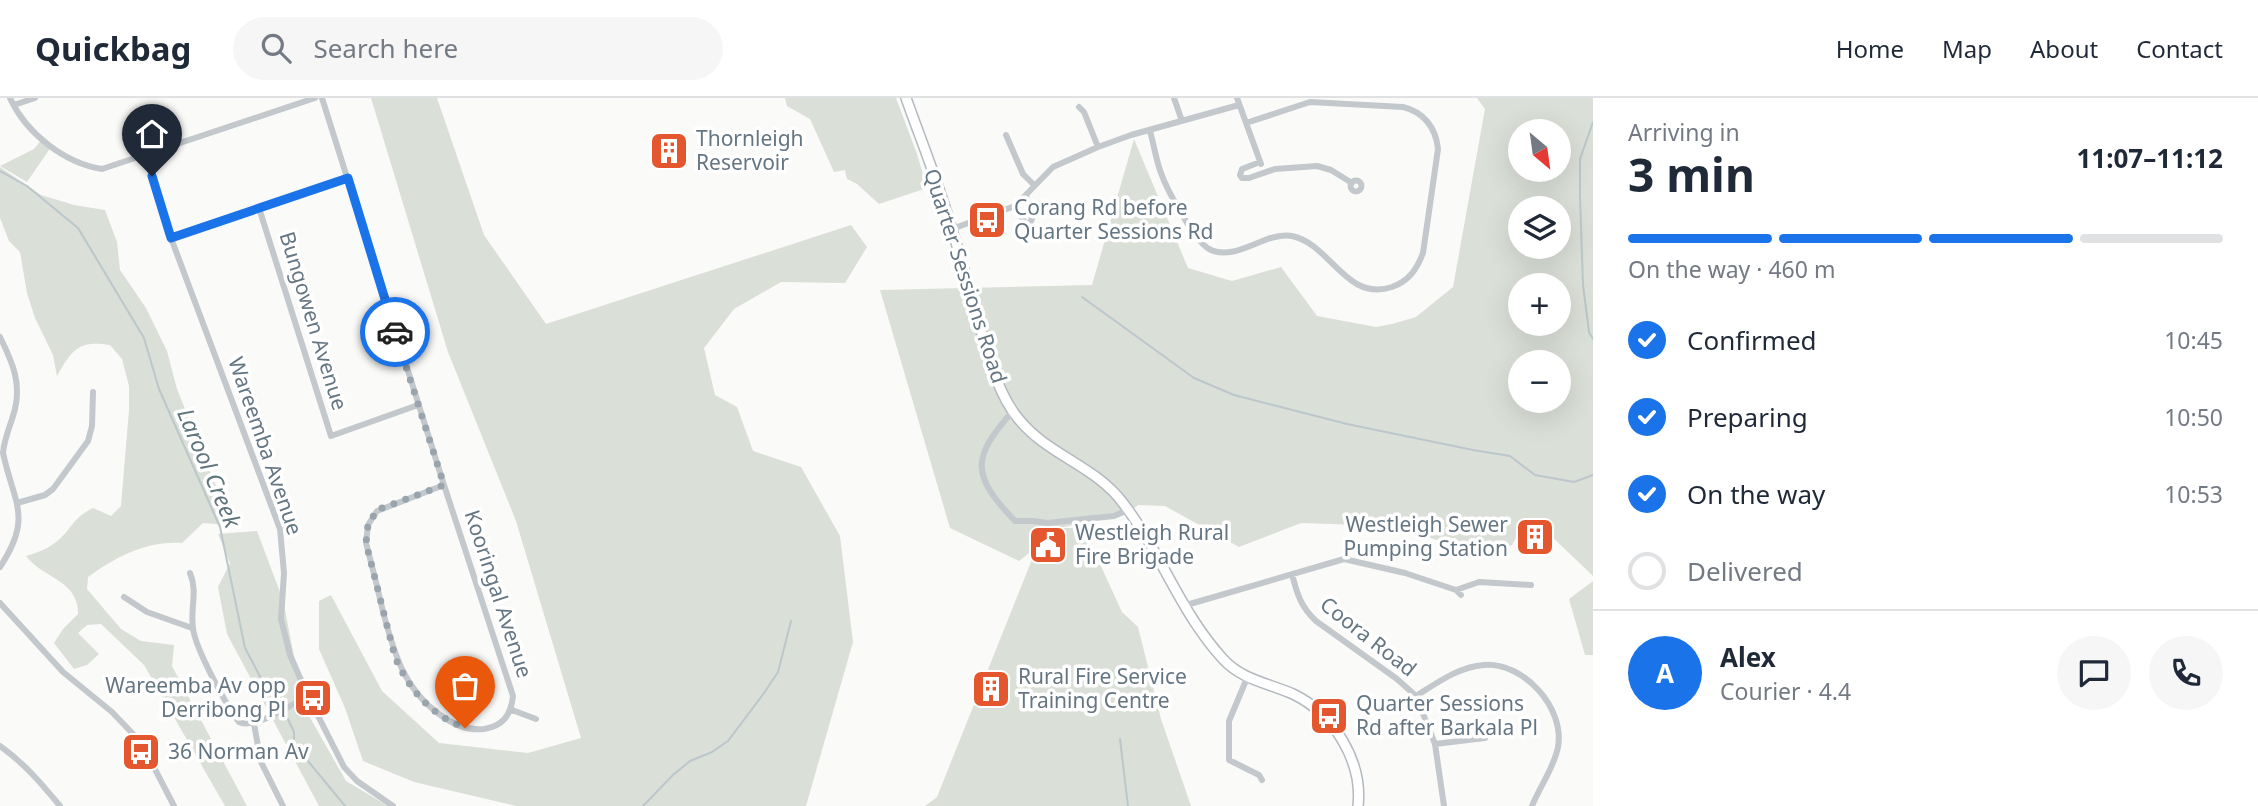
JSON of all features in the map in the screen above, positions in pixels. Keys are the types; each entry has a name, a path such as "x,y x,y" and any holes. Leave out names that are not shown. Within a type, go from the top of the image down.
{"main road":[{"name":"Quarter Sessions Road","path":"907,98 952,229 994,375 1013,411 1038,440 1101,479 1128,510 1183,606 1223,659 1247,678 1307,702 1338,735 1352,756 1357,771 1357,806"}],"street":[{"path":"35,98 12,102 33,130 51,147 92,167 102,169 315,98"},
{"name":"Kooringal Avenue","path":"322,98 418,405 510,683 512,710 496,726 481,729 465,728 449,722 411,688 395,657 366,543 368,525 377,510 444,485"},
{"path":"1174,98 1182,121"},
{"path":"952,229 1015,206 1053,167 1098,147 1238,102 1264,172"},
{"path":"1150,131 1160,172 1168,188 1198,239 1209,248 1227,253 1276,237 1287,235 1304,239 1350,281 1363,288 1390,288 1410,276 1418,267 1423,253 1438,149 1436,133 1424,117 1403,107 1314,102 1246,123"},
{"path":"1079,107 1084,112 1098,147"},
{"path":"1006,135 1023,174 1034,185"},
{"name":"Wareemba Avenue","path":"145,155 171,238 280,529 284,573 282,628 290,655 344,767 357,781 393,806"},
{"path":"1260,162 1242,169 1240,175 1245,179 1275,169 1317,166 1331,170 1352,183"},
{"path":"171,238 348,178"},
{"path":"1015,206 1021,219 1030,223 1032,219 1026,195"},
{"name":"Bungowen Avenue","path":"260,208 331,436 418,405"},
{"path":"0,337 15,366 17,377 17,402 3,453 20,517 18,532 0,567"},
{"path":"17,503 45,495 54,489 88,441 92,426 93,392"},
{"path":"1013,411 997,429 980,460 982,474 995,497 1014,521 1040,518 1047,523 1114,516 1128,510"},
{"path":"1183,606 1344,559 1405,573 1459,593 1479,582 1531,584"},
{"path":"190,573 195,584 192,628 215,683 236,717 244,725 254,724 308,696"},
{"name":"Coora Road","path":"1292,574 1299,600 1315,621 1397,679 1416,696 1435,744 1444,806"},
{"path":"124,597 147,612 192,628"},
{"path":"0,603 63,672 112,712 133,734 144,748 174,806"},
{"path":"1416,696 1452,675 1468,668 1486,665 1504,667 1532,685 1545,698 1553,712 1558,731 1558,746 1532,806"},
{"path":"1247,678 1229,721 1229,760 1259,775 1262,780"},
{"path":"512,710 536,719"},
{"path":"254,724 261,762 283,806"},
{"path":"1435,744 1485,738"},
{"path":"0,746 19,759 36,776 60,806"}],"shaded area":[{"path":"371,98 437,98 484,235 546,324 851,225 867,247 845,283 781,282 734,309 704,348 715,395 737,407 753,451 801,467 840,536 853,642 806,806 516,806 414,782 363,761 345,708 319,649 319,601 331,595 382,691 439,743 528,753 581,738 516,521 448,352"},
{"path":"785,98 896,98 927,188 879,204 857,184 847,179 845,170 834,172 810,119 787,106"},
{"path":"1477,98 1593,98 1593,576 1546,531 1522,527 1512,545 1483,558 1390,526 1301,523 1239,547 1165,506 1138,505 1127,514 1059,528 1081,528 1089,550 1093,549 1122,612 1138,627 1161,719 1191,806 925,806 937,797 1037,547 1019,561 950,528 880,290 1092,285 1134,139 1188,268 1232,281 1281,267 1317,316 1376,327 1416,317 1453,287 1485,109"},
{"path":"42,139 51,147 27,182 0,166 34,149"},
{"path":"0,167 41,195 74,205 105,210 117,242 120,270 146,308 167,351 177,389 229,525 203,523 182,543 157,544 132,551 88,577 87,589 121,629 141,641 174,645 172,666 247,806 225,806 144,665 101,624 87,625 78,633 99,654 87,665 74,669 54,643 78,614 77,603 66,587 26,556 53,544 80,516 93,508 111,516 121,506 129,386 122,359 110,345 90,344 77,349 57,376 53,355 35,318 27,293 20,252 9,241 0,218"},
{"path":"257,531 283,600 304,707 346,781 388,806 319,806 227,634 218,587 230,563 218,534"},
{"path":"1593,581 1593,655 1585,655 1569,599"}],"waterway":[{"path":"1593,122 1580,159 1583,285 1589,332 1593,339"},
{"name":"Larool Creek","path":"0,171 27,186 78,228 144,338 159,389 220,527 245,648 264,684 285,713 294,732 294,744 345,806"},
{"path":"1082,297 1194,378 1234,395 1347,424 1510,456 1535,475 1574,482 1593,475"},
{"path":"643,806 690,761 712,752 728,741 778,672 791,621"},
{"path":"1120,739 1128,806"}],"way so far":[{"path":"395,332 444,485 377,510 368,525 366,543 401,671 411,688 432,709 449,722 465,728"}],"place":[{"name":"Thornleigh Reservoir","path":"669,151"},
{"name":"Corang Rd before Quarter Sessions Rd","path":"987,220"},
{"name":"Westleigh Sewer Pumping Station","path":"1535,537"},
{"name":"Westleigh Rural Fire Brigade","path":"1048,545"},
{"name":"Rural Fire Service Training Centre","path":"991,689"},
{"name":"Wareemba Av opp Derribong Pl","path":"313,698"},
{"name":"Quarter Sessions Rd after Barkala Pl","path":"1329,716"},
{"name":"36 Norman Av","path":"141,752"}],"route":[{"path":"152,176 171,238 348,178 395,332"}]}
